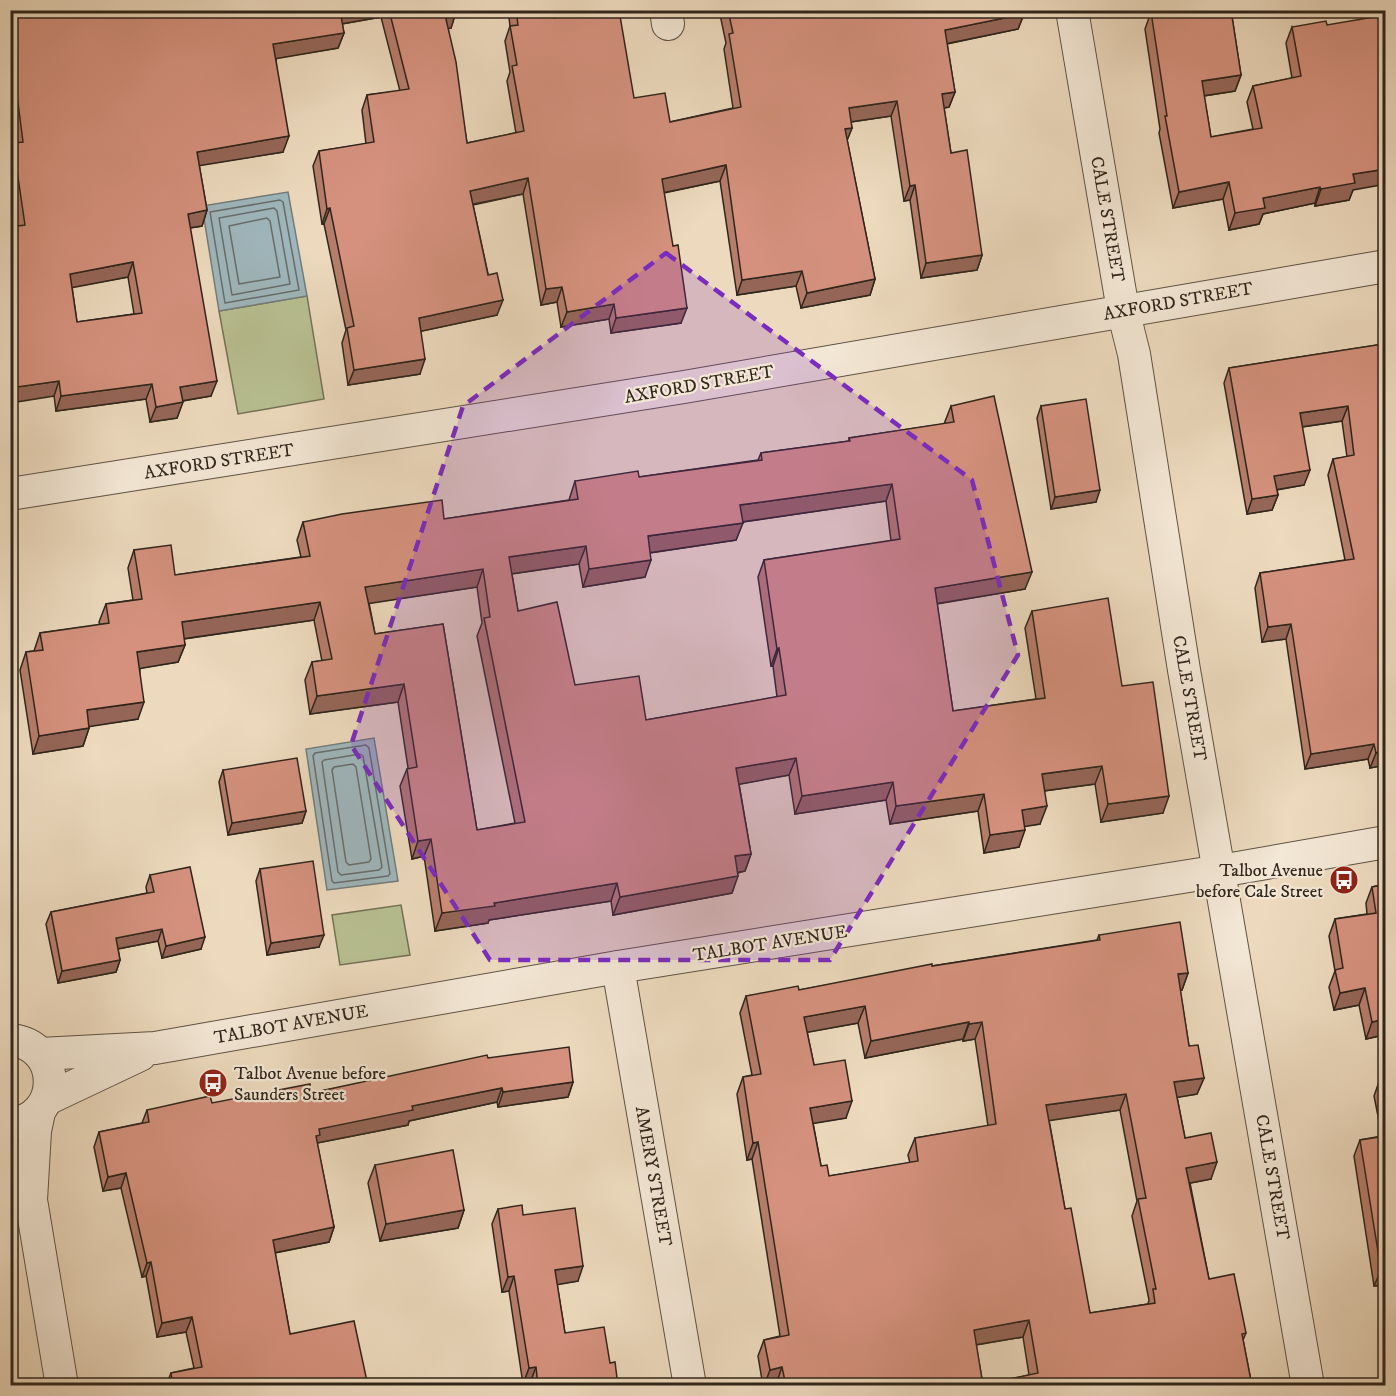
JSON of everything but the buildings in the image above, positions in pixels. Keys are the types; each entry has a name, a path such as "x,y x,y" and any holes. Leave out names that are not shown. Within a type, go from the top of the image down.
{"street":[{"name":"CALE STREET","path":"1072,10 1123,310 1134,354 1184,670 1308,1386"},
{"name":"AXFORD STREET","path":"10,494 684,387 1386,266"},
{"name":"TALBOT AVENUE","path":"25,1046 155,1048 618,967 1220,871 1386,842"},
{"name":"AMERY STREET","path":"618,967 690,1386"},
{"path":"10,1015 25,1046 46,1063 49,1073 50,1085 34,1131 31,1200 62,1386"},
{"name":"TALBOT AVENUE","path":"10,1124 29,1119 43,1105 155,1048"},
{"path":"10,1163 31,1200"}],"highlighted area":[{"path":"666,253 972,480 1018,655 830,960 490,960 351,745 463,406"}],"green space":[{"path":"307,296 324,399 238,414 219,311"},
{"path":"401,905 410,955 340,965 332,915"}],"water":[{"path":"288,192 307,296 219,311 202,206"},
{"path":"374,738 398,881 327,890 306,749"}],"place":[{"name":"Talbot Avenue before Cale Street","path":"1344,880"},
{"name":"Talbot Avenue before Saunders Street","path":"213,1083"}]}
